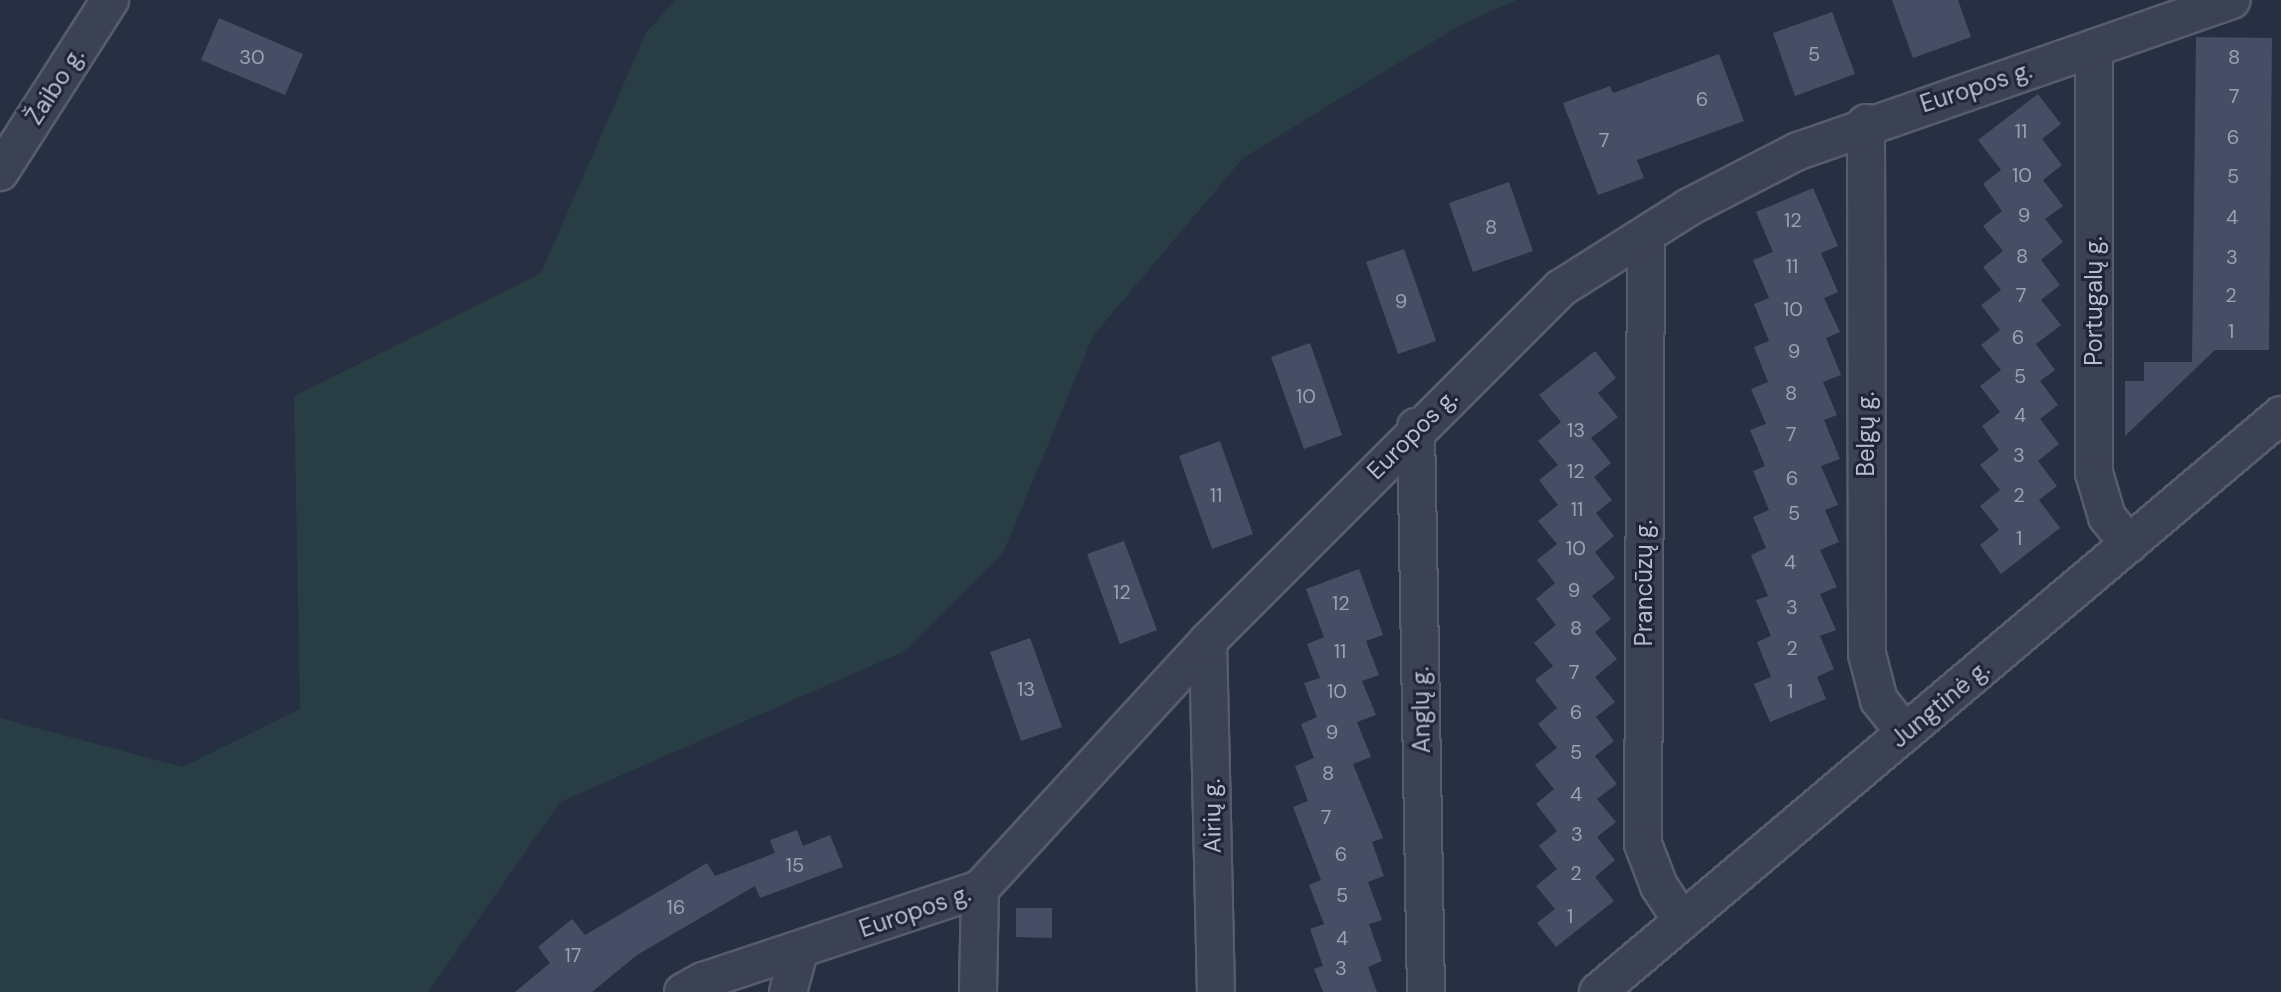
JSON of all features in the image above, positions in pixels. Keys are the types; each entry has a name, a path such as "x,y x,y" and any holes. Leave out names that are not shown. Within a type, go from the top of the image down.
{"street":[{"name":"Žaibo g.","path":"0,172 110,0"},
{"name":"Europos g.","path":"683,992 703,981 799,952 980,889 1208,641 1416,427 1561,288 1689,207 1784,158 1866,123 2231,0"},
{"name":"Portugalų g.","path":"2094,48 2094,473 2107,517 2129,544"},
{"name":"Belgų g.","path":"1866,123 1867,654 1879,700 1905,733"},
{"name":"Prancūzų g.","path":"1646,235 1643,844 1659,886 1682,921"},
{"name":"Jungtinė g.","path":"1598,992 2281,415"},
{"name":"Anglų g.","path":"1416,427 1426,992"},
{"name":"Airių g.","path":"1208,641 1216,992"},
{"path":"978,992 980,889"},
{"path":"788,992 799,952"}],"shaded area":[{"path":"675,0 1517,0 1462,24 1243,158 1093,336 1003,553 903,652 560,802 428,992 0,992 0,718 183,767 300,709 294,396 541,273 646,33"}],"building":[{"path":"1892,0 1958,0 1971,37 1913,58"},
{"path":"1832,12 1855,74 1795,96 1773,33"},
{"path":"219,18 303,54 285,95 201,60"},
{"path":"2196,37 2272,38 2269,350 2215,350 2125,436 2125,381 2144,381 2144,362 2192,362"},
{"path":"1719,54 1744,121 1637,160 1644,178 1598,195 1563,103 1610,86 1613,93"},
{"path":"2038,94 2061,124 2042,139 2062,165 2043,180 2063,206 2045,219 2063,242 2041,260 2060,285 2041,300 2061,325 2036,344 2055,370 2040,381 2058,405 2040,419 2059,444 2038,461 2057,486 2039,500 2060,528 2001,574 1980,545 1999,530 1980,506 2000,490 1980,465 1999,450 1982,426 2000,412 1980,386 2001,370 1981,345 2000,330 1981,305 2001,290 1983,267 2003,251 1983,226 2002,211 1983,184 2001,170 1978,140"},
{"path":"1509,182 1533,251 1473,272 1449,203"},
{"path":"1813,188 1838,246 1821,253 1838,292 1824,298 1840,332 1826,338 1841,375 1823,382 1837,415 1824,420 1840,459 1821,466 1838,505 1825,510 1839,542 1820,550 1837,587 1820,594 1836,630 1820,636 1834,669 1817,677 1826,699 1770,722 1754,684 1771,677 1757,642 1771,636 1756,600 1768,596 1751,555 1766,548 1753,517 1769,510 1753,471 1765,466 1750,430 1766,424 1751,389 1768,382 1754,347 1769,341 1754,304 1769,298 1753,260 1773,252 1756,212"},
{"path":"1404,249 1436,341 1398,354 1366,262"},
{"path":"1310,343 1342,435 1304,449 1271,357"},
{"path":"1595,351 1616,378 1598,393 1618,417 1591,438 1611,463 1594,477 1612,500 1596,513 1614,536 1595,552 1615,578 1592,596 1611,619 1595,632 1617,659 1595,677 1615,702 1596,717 1614,741 1595,756 1617,784 1597,799 1616,822 1597,837 1615,860 1595,877 1614,901 1556,947 1537,923 1555,909 1536,886 1557,869 1539,846 1557,831 1536,804 1554,789 1535,765 1557,748 1538,724 1557,708 1535,680 1553,666 1534,643 1556,625 1536,599 1555,583 1537,560 1557,544 1538,521 1558,505 1539,480 1558,465 1538,441 1561,422 1539,395"},
{"path":"1220,441 1253,534 1212,549 1179,456"},
{"path":"1124,541 1157,630 1120,644 1087,554"},
{"path":"1359,569 1383,635 1366,641 1379,675 1362,681 1376,715 1357,722 1371,757 1353,764 1383,838 1372,842 1384,876 1368,882 1382,920 1369,924 1382,961 1368,967 1377,992 1323,992 1314,969 1323,966 1310,929 1324,924 1309,885 1321,880 1293,807 1308,801 1295,766 1314,758 1301,724 1317,717 1304,683 1320,678 1307,644 1324,637 1306,589"},
{"path":"1030,638 1062,727 1021,741 990,652"},
{"path":"797,830 803,846 830,835 843,867 760,898 755,886 637,955 592,992 515,992 550,963 538,947 572,919 585,935 707,863 715,876 775,853 770,840"},
{"path":"1016,908 1052,908 1052,938 1016,937"}]}
